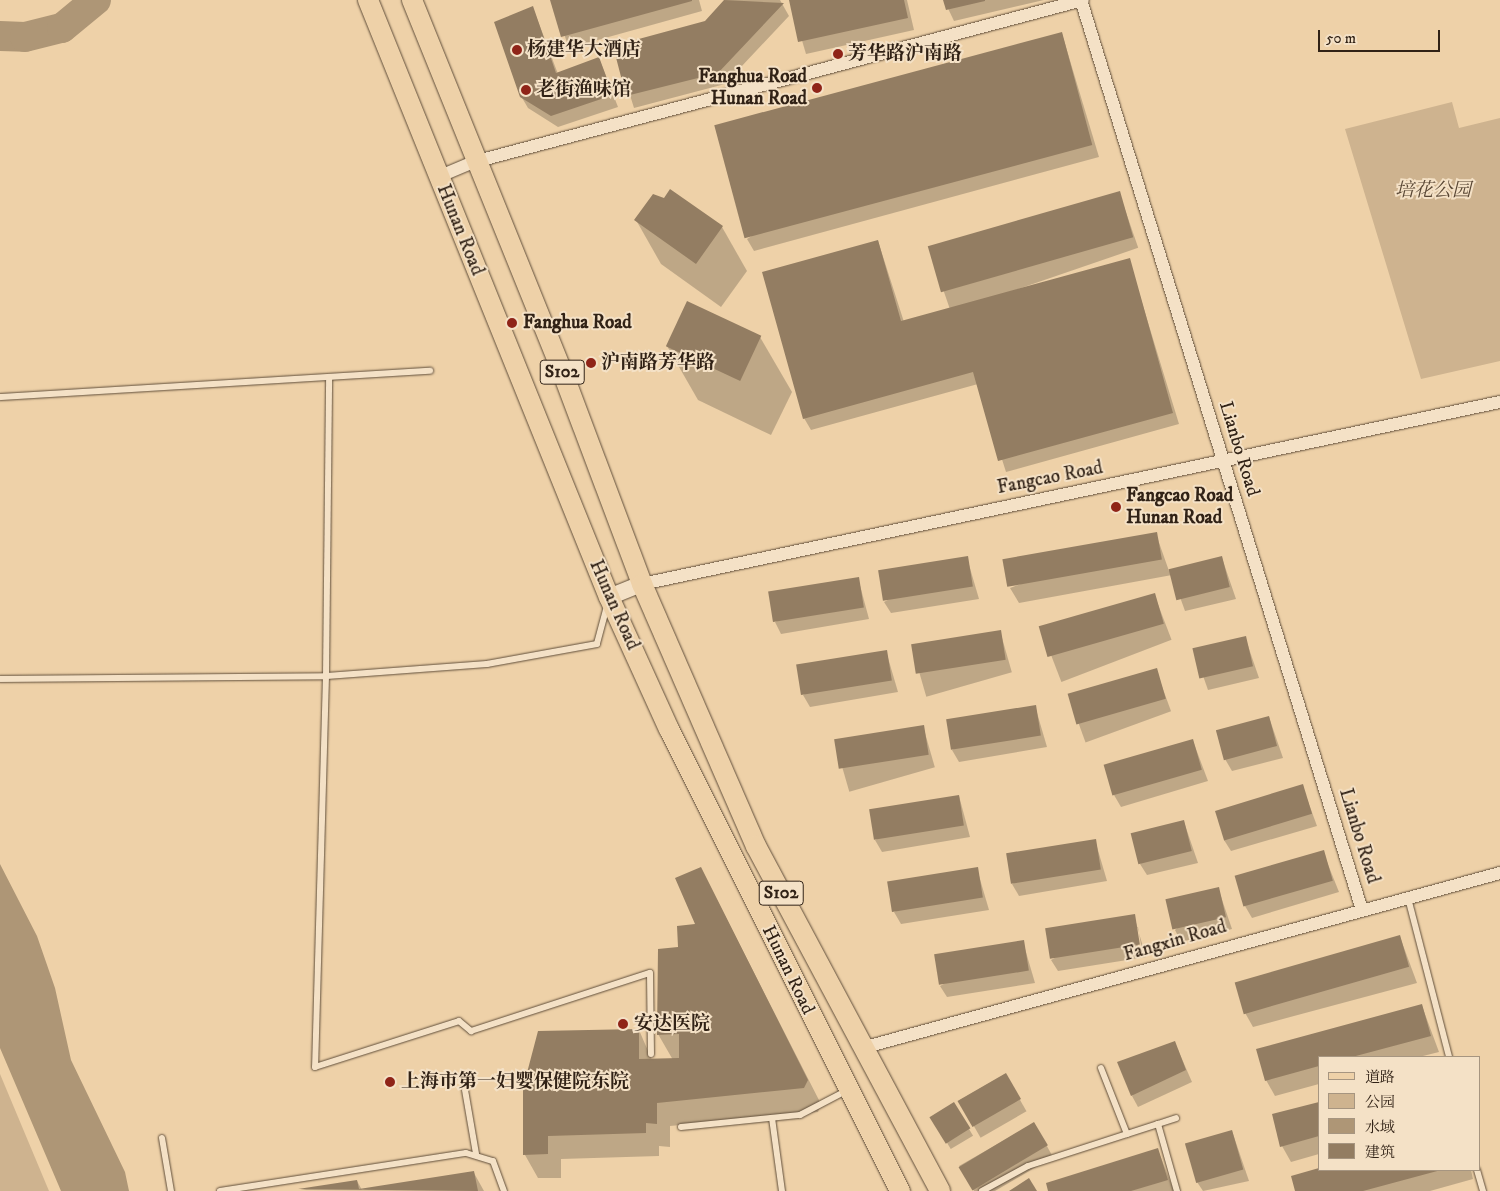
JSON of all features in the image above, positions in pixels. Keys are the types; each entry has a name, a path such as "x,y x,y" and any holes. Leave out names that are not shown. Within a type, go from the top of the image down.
{"main road":[{"name":"Hunan Road","path":"368,0 609,597 847,1090 900,1191"},
{"name":"Hunan Road","path":"412,0 474,162 562,371 642,584 756,846 862,1048 940,1191"}],"street":[{"path":"438,177 474,162 1082,0"},
{"name":"Lianbo Road","path":"1082,0 1362,910"},
{"name":"Fangcao Road","path":"609,597 642,584 1224,464 1500,402"},
{"name":"Fangxin Road","path":"862,1048 1500,873"}],"lane":[{"path":"0,397 430,371"},
{"path":"329,377 326,676 314,1067 459,1021 471,1031 650,973 651,1054"},
{"path":"0,679 326,676 487,664 597,644 609,597"},
{"path":"1408,898 1448,1056"},
{"path":"1101,1068 1127,1134"},
{"path":"465,1090 476,1154"},
{"path":"681,1128 800,1115 847,1090"},
{"path":"772,1118 782,1191"},
{"path":"982,1191 1028,1166 1176,1118"},
{"path":"1158,1124 1177,1191"},
{"path":"162,1138 171,1191"},
{"path":"220,1191 476,1154 493,1161 501,1174 504,1191"},
{"path":"1477,1171 1483,1191"}],"green space":[{"name":"培花公园","path":"1452,102 1459,128 1500,118 1500,361 1421,379 1345,129"},
{"path":"0,1074 49,1191 0,1191"}],"water":[{"path":"0,864 37,936 55,988 71,1060 125,1172 129,1191 61,1191 0,1048"}],"building":[{"path":"550,0 692,0 692,1 561,37"},
{"path":"724,0 784,3 718,73 626,96 613,46 705,21"},
{"path":"789,0 904,0 908,18 798,42"},
{"path":"943,0 985,0 985,1 946,10"},
{"path":"533,6 556,73 599,57 613,95 551,116 520,97 494,22"},
{"path":"1062,32 1092,145 745,238 714,125"},
{"path":"670,189 723,226 696,264 634,220 653,194 664,198"},
{"path":"1120,191 1133,237 941,292 928,246"},
{"path":"878,240 901,321 1130,258 1173,413 998,461 973,372 803,419 762,272"},
{"path":"687,301 761,336 740,381 666,346"},
{"path":"1157,532 1162,560 1007,587 1002,559"},
{"path":"968,556 973,587 883,601 878,570"},
{"path":"1222,556 1230,587 1176,600 1169,569"},
{"path":"859,577 864,608 773,622 768,591"},
{"path":"1155,593 1164,624 1048,657 1039,626"},
{"path":"1001,630 1006,660 916,674 911,644"},
{"path":"1246,636 1253,666 1199,679 1192,648"},
{"path":"887,650 892,681 801,695 796,664"},
{"path":"1157,668 1166,699 1076,724 1068,694"},
{"path":"1036,705 1041,736 951,750 946,719"},
{"path":"1269,716 1277,746 1224,760 1216,730"},
{"path":"924,725 929,755 839,769 834,739"},
{"path":"1193,739 1202,770 1112,795 1104,765"},
{"path":"1303,784 1312,814 1224,841 1215,811"},
{"path":"959,795 964,826 874,840 869,809"},
{"path":"1184,820 1192,851 1138,864 1131,833"},
{"path":"1096,839 1101,870 1011,884 1006,853"},
{"path":"1324,850 1333,881 1243,906 1235,876"},
{"path":"701,867 808,1080 804,1088 657,1103 657,1124 646,1123 646,1133 548,1136 548,1154 523,1155 523,1088 538,1031 639,1029 639,1059 679,1058 679,1034 657,1035 658,949 678,947 677,926 695,924 675,878"},
{"path":"978,867 983,898 892,912 887,881"},
{"path":"1219,887 1226,917 1172,930 1165,899"},
{"path":"1135,914 1140,945 1050,959 1045,928"},
{"path":"1400,935 1409,967 1244,1014 1235,982"},
{"path":"1024,940 1029,971 939,985 934,954"},
{"path":"1422,1004 1431,1036 1356,1056 1318,1056 1318,1066 1265,1081 1256,1049"},
{"path":"1175,1041 1186,1070 1131,1096 1117,1062"},
{"path":"1006,1073 1021,1099 973,1127 958,1101"},
{"path":"954,1102 970,1128 946,1144 929,1117"},
{"path":"1318,1102 1318,1136 1280,1147 1272,1114"},
{"path":"1034,1122 1048,1145 972,1190 959,1167"},
{"path":"1232,1130 1243,1169 1196,1183 1185,1144"},
{"path":"1158,1148 1168,1180 1131,1191 1048,1191 1046,1183"},
{"path":"1318,1168 1318,1171 1437,1171 1363,1191 1295,1191 1291,1176"},
{"path":"474,1171 478,1191 298,1189 357,1180 359,1189"},
{"path":"1029,1178 1037,1191 1009,1191"}],"waterway":[{"path":"0,36 25,37 62,28 96,0"}],"place":[{"name":"杨建华大酒店","path":"517,50"},
{"name":"芳华路沪南路","path":"838,54"},
{"name":"Fanghua Road Hunan Road","path":"817,88"},
{"name":"老街渔味馆","path":"526,90"},
{"name":"Fanghua Road","path":"512,323"},
{"name":"沪南路芳华路","path":"591,363"},
{"name":"Fangcao Road Hunan Road","path":"1116,507"},
{"name":"安达医院","path":"623,1024"},
{"name":"上海市第一妇婴保健院东院","path":"390,1082"}]}
